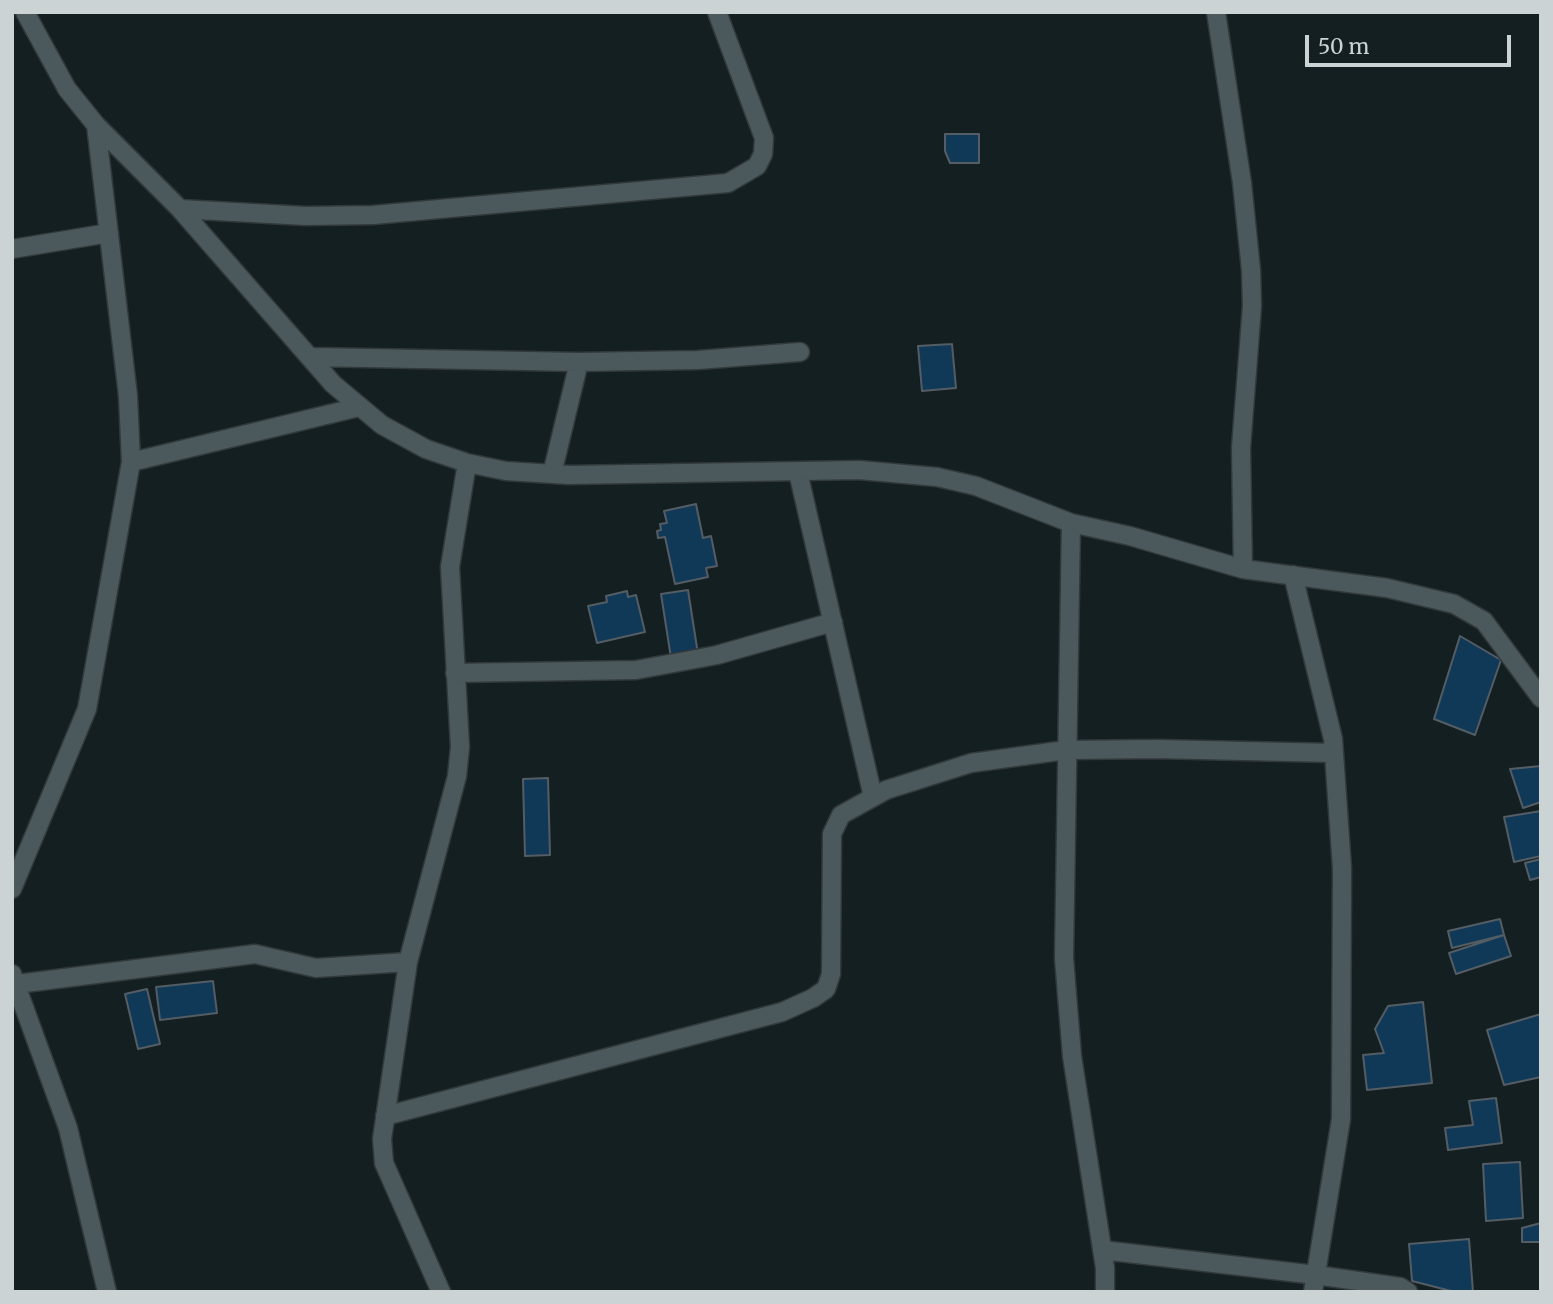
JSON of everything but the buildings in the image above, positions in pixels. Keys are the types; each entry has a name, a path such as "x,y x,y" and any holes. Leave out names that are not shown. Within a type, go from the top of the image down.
{"street":[{"path":"25,12 67,89 96,125 180,209 333,384 382,425 426,449 467,463 506,471 552,474 859,470 937,477 976,486 1071,523 1130,536 1243,569 1387,588 1454,604 1484,621 1541,698"},
{"path":"180,209 306,216 373,215 729,183 757,166 763,154 764,138 717,12"},
{"path":"1216,12 1242,183 1251,270 1252,306 1241,448 1243,569"},
{"path":"12,889 87,709 131,462 128,396 96,125"},
{"path":"12,248 109,233"},
{"path":"312,357 579,362 698,360 800,352"},
{"path":"552,474 579,362"},
{"path":"131,462 359,407"},
{"path":"441,1292 384,1163 382,1139 408,962 457,776 460,747 450,568 467,463"},
{"path":"798,472 873,797"},
{"path":"1071,523 1064,958 1072,1056 1102,1250 1105,1292"},
{"path":"1293,575 1322,687 1334,753 1342,868 1341,1119 1314,1283"},
{"path":"455,673 636,670 718,655 833,622"},
{"path":"385,1116 782,1012 813,998 826,989 831,974 832,834 841,815 873,797 971,763 1066,750 1334,753"},
{"path":"107,1292 68,1128 15,979 255,954 316,968 408,962"},
{"path":"1102,1250 1314,1283 1400,1287 1408,1292"}]}
